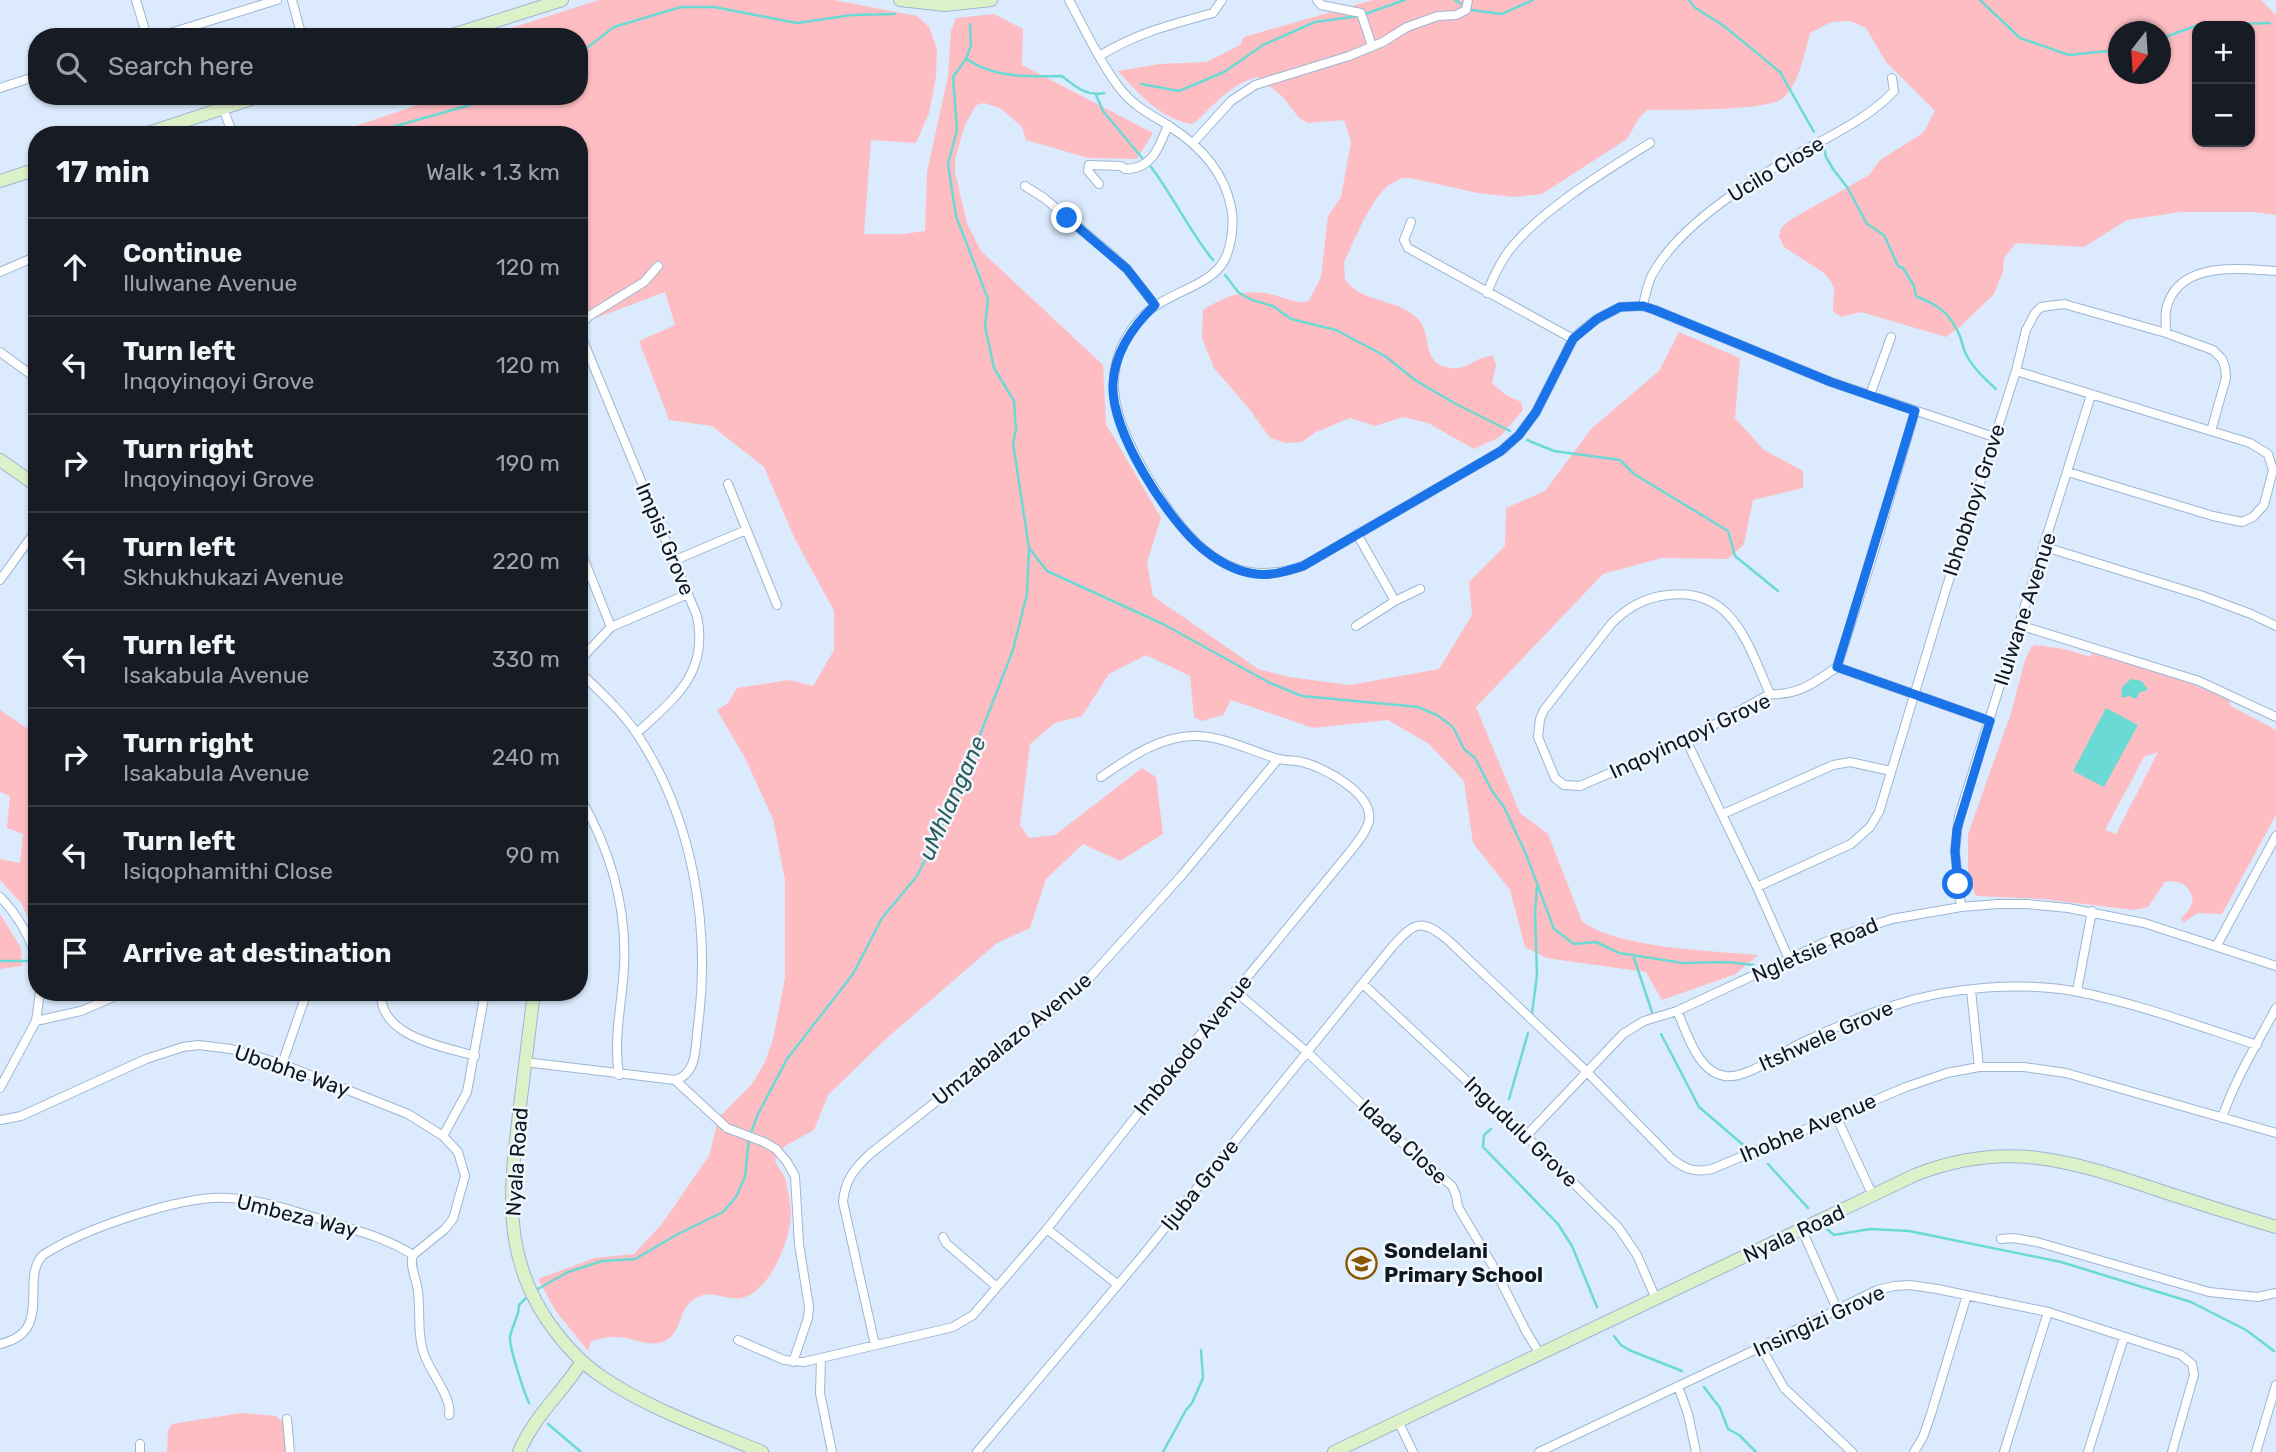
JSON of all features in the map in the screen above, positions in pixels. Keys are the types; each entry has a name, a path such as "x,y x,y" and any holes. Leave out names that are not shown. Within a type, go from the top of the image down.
{"street":[{"path":"136,0 144,28"},
{"path":"186,28 277,0"},
{"path":"292,0 300,28"},
{"path":"474,28 562,0"},
{"path":"905,1 965,5 992,0"},
{"path":"1069,0 1122,91 1132,102 1193,143 1223,180 1232,210 1231,239 1221,267 1155,305 1135,326 1123,347 1113,383 1114,403 1123,434 1181,528 1203,549 1234,568 1254,574 1285,572 1303,566 1509,445 1536,412 1573,339 1597,319 1620,307 1643,306 1870,395 1994,437"},
{"path":"1101,55 1155,28 1213,13 1222,0"},
{"path":"1317,0 1321,5 1362,17 1372,46"},
{"path":"1193,143 1231,101 1255,85 1349,56 1425,20 1462,13 1469,4 1468,0"},
{"name":"Ucilo Close","path":"1643,306 1654,272 1685,234 1726,197 1840,131 1886,100 1894,91 1892,78"},
{"path":"0,88 28,79"},
{"path":"169,126 232,105"},
{"path":"223,108 230,126"},
{"path":"1099,184 1087,171 1089,164 1138,169 1150,161 1168,125"},
{"path":"1487,293 1507,253 1520,239 1601,174 1650,143"},
{"path":"0,181 28,172"},
{"path":"1025,186 1044,198 1113,256 1127,269 1155,305"},
{"path":"1411,222 1404,240 1408,248 1573,339"},
{"path":"0,272 28,262"},
{"path":"588,317 644,282 658,265"},
{"path":"2166,333 2166,310 2178,290 2191,277 2216,269 2276,271"},
{"name":"Ibhobhoyi Grove","path":"1758,887 1838,851 1860,838 1879,812 2031,319 2040,307 2064,304 2202,344 2213,351 2222,359 2226,377 2211,431"},
{"path":"1870,395 1891,337"},
{"path":"0,352 28,372"},
{"name":"Impisi Grove","path":"588,353 697,616 701,632 699,655 687,683 674,699 637,733"},
{"path":"2016,372 2250,443 2268,454 2273,470 2264,505 2253,517 2242,522 2213,516 2068,472"},
{"name":"Ilulwane Avenue","path":"1961,907 1955,851 1957,829 2091,395"},
{"path":"1915,411 1837,667 1990,721"},
{"path":"0,460 28,480"},
{"path":"728,484 777,605"},
{"path":"673,561 746,530"},
{"path":"1357,534 1395,601"},
{"path":"0,580 28,541"},
{"path":"2045,547 2200,595 2276,626"},
{"path":"588,570 611,627"},
{"path":"1356,626 1395,601 1420,589"},
{"path":"588,652 611,627 688,594"},
{"name":"Inqoyinqoyi Grove","path":"1770,694 1744,635 1717,604 1706,597 1691,594 1659,596 1641,601 1625,610 1612,623 1544,710 1538,737 1555,778 1564,785 1580,786 1686,740 1770,694 1782,695 1801,690 1837,667"},
{"path":"2019,625 2199,681 2276,717"},
{"path":"525,1062 675,1080 681,1079 691,1070 700,1015 700,925 698,892 691,861 668,794 637,733 588,681"},
{"name":"Imbokodo Avenue","path":"738,1340 793,1362 804,1362 958,1325 973,1315 1047,1229 1235,991 1349,853 1369,821 1365,803 1337,777 1301,762 1278,759 1206,737 1191,736 1164,741 1143,750 1101,777"},
{"path":"1686,740 1758,887 1789,959"},
{"name":"Umzabalazo Avenue","path":"875,1345 843,1202 846,1183 856,1167 1083,985 1182,875 1278,759"},
{"path":"1723,814 1833,765 1850,762 1891,771"},
{"path":"588,813 602,839 620,905 624,965 615,1052 619,1075"},
{"path":"2217,945 2276,836"},
{"path":"0,897 16,916 28,938"},
{"name":"Ngletsie Road","path":"1526,1136 1623,1034 1644,1021 1677,1011 1834,938 1892,919 1961,907 2027,904 2092,911 2144,923 2276,966"},
{"path":"2077,991 2092,911"},
{"name":"Ijuba Grove","path":"977,1452 1407,932 1413,926 1426,925"},
{"name":"Ihobhe Avenue","path":"1426,925 1440,933 1469,959 1586,1071 1672,1159 1693,1171 1712,1169 1906,1087 1947,1073 1979,1067 2024,1067 2066,1073 2276,1133"},
{"name":"Ingudulu Grove","path":"1363,984 1526,1136 1618,1227 1637,1255 1656,1299"},
{"name":"Itshwele Grove","path":"1677,1011 1701,1062 1716,1074 1728,1076 1740,1074 1798,1045 1897,1004 1971,990 2021,987 2077,991 2257,1045"},
{"path":"1971,990 1979,1067"},
{"name":"Idada Close","path":"1235,991 1307,1052 1452,1186 1458,1207 1540,1354"},
{"path":"0,1088 36,1021 39,1001"},
{"path":"36,1021 72,1014 103,1001"},
{"path":"282,1064 304,1001"},
{"path":"382,1001 385,1016 400,1028 426,1041 475,1056"},
{"path":"443,1136 467,1092 484,1001"},
{"name":"Nyala Road","path":"533,1001 515,1147 511,1210 514,1244 534,1300 554,1330 582,1361 600,1376 653,1405 762,1452"},
{"path":"2222,1118 2232,1091 2276,1008"},
{"name":"Ubobhe Way","path":"0,1120 20,1116 146,1059 183,1046 231,1049 282,1064 408,1114 443,1136 458,1153 464,1170 464,1183 450,1223 413,1255"},
{"path":"675,1080 734,1133 776,1149 795,1175 799,1244 809,1307 808,1318 793,1362"},
{"path":"1836,1116 1873,1196"},
{"name":"Nyala Road","path":"1340,1451 1915,1175 1963,1160 1998,1155 2036,1157 2074,1164 2276,1227"},
{"name":"Umbeza Way","path":"0,1344 13,1340 28,1325 33,1308 35,1270 43,1255 99,1229 175,1204 218,1197 254,1201 374,1236 413,1255"},
{"path":"1047,1229 1117,1284"},
{"path":"1802,1230 1837,1309"},
{"path":"943,1237 946,1243 997,1287"},
{"path":"2001,1239 2025,1239 2209,1292 2258,1297 2276,1293"},
{"path":"413,1255 411,1263 418,1293 421,1344 449,1404 449,1415"},
{"name":"Insingizi Grove","path":"1539,1452 1761,1348 1877,1290 1910,1285 2048,1312 2181,1355 2192,1364 2193,1380 2172,1452"},
{"path":"1914,1452 1931,1414 1967,1295"},
{"path":"2004,1452 2048,1312"},
{"path":"2088,1452 2124,1337"},
{"path":"1761,1348 1784,1388 1852,1452"},
{"path":"821,1359 820,1392 832,1452"},
{"path":"519,1452 529,1429 573,1376 582,1361"},
{"path":"2256,1452 2276,1385"},
{"path":"1678,1386 1688,1414 1696,1452"},
{"path":"287,1419 290,1452"},
{"path":"2265,1420 2276,1424"},
{"path":"1398,1421 1413,1452"}],"shaded area":[{"path":"599,0 834,0 917,16 929,27 937,49 936,77 929,113 916,143 871,140 864,234 925,231 927,172 948,76 951,31 956,18 994,14 1023,29 1022,65 1153,133 1137,159 1088,158 1026,140 1022,127 1000,108 984,103 976,105 965,125 955,159 955,172 967,223 981,251 1103,365 1106,424 1161,518 1147,562 1153,596 1258,669 1289,677 1350,685 1439,669 1472,615 1469,582 1505,546 1506,508 1545,491 1591,429 1659,371 1679,332 1740,358 1735,418 1764,450 1803,471 1803,488 1753,500 1744,544 1728,559 1662,558 1603,574 1476,707 1520,813 1548,834 1582,921 1597,930 1641,943 1758,955 1736,974 1662,1000 1646,972 1546,958 1525,947 1510,890 1473,843 1464,781 1429,744 1388,720 1313,728 1231,700 1223,715 1202,721 1194,717 1190,676 1146,655 1109,674 1082,716 1055,723 1030,744 1020,825 1029,838 1055,835 1142,768 1156,777 1163,834 1120,861 1083,844 1046,879 1030,928 997,943 888,1037 828,1095 814,1130 785,1146 775,1160 786,1181 791,1219 775,1267 760,1287 742,1298 705,1295 692,1300 683,1312 675,1332 665,1341 653,1343 607,1337 591,1341 588,1351 555,1310 538,1279 595,1258 634,1254 661,1225 709,1156 719,1117 752,1084 765,1062 773,1039 785,978 785,880 773,819 745,758 717,710 728,703 737,688 789,680 813,686 834,650 834,611 794,537 764,467 712,426 669,420 639,341 675,325 665,292 588,321 588,126 356,126 417,105 588,105 588,28 511,28"},
{"path":"1373,0 2261,0 2276,15 2276,215 2253,212 2181,212 2127,220 2084,247 2016,243 2004,258 2003,272 1994,294 1946,337 1861,312 1841,317 1833,311 1834,288 1831,282 1824,273 1784,247 1779,236 1781,228 1790,220 1869,175 1880,160 1923,133 1935,111 1886,62 1866,28 1850,21 1831,22 1810,33 1797,77 1783,98 1758,106 1739,108 1647,110 1627,139 1542,194 1513,197 1478,193 1410,178 1402,178 1387,186 1364,219 1344,262 1345,280 1357,291 1396,305 1417,318 1425,332 1431,355 1442,366 1458,368 1493,356 1496,365 1492,383 1506,395 1521,402 1523,410 1500,437 1474,449 1428,423 1403,417 1375,426 1350,418 1316,432 1302,442 1286,443 1270,438 1214,368 1202,338 1203,310 1238,294 1257,292 1297,302 1309,301 1321,277 1328,216 1341,197 1351,142 1344,120 1308,123 1299,118 1283,97 1258,77 1230,90 1193,124 1181,122 1151,105 1118,71 1159,64 1207,62 1240,45 1244,37"},
{"path":"2036,645 2064,649 2091,657 2092,653 2183,680 2229,700 2231,706 2276,730 2276,815 2222,914 2198,913 2184,922 2181,919 2193,899 2186,887 2175,881 2165,882 2148,907 2134,910 2042,899 1976,896 1968,879 1968,834 2011,713 2031,647","holes":["2158,752 2116,834 2105,830 2144,757"]},
{"path":"2131,679 2142,681 2148,690 2140,692 2136,699 2129,696 2121,698 2122,687"},
{"path":"2106,708 2138,725 2104,787 2073,771"},
{"path":"0,710 28,729 28,917 21,903 0,880 0,859 20,863 23,834 7,828 10,796 0,792"},
{"path":"0,914 21,948 22,966 0,969"},
{"path":"241,1413 276,1416 283,1422 286,1452 167,1452 168,1431 172,1424"}],"waterway":[{"path":"1365,14 1405,0"},
{"path":"1455,0 1463,5"},
{"path":"1471,10 1502,14 1533,0"},
{"path":"1689,0 1694,7 1724,26 1780,72 1814,132"},
{"path":"1980,0 2020,38 2069,55 2108,51"},
{"path":"588,47 614,27 681,7 714,7 797,23 852,15 895,14"},
{"path":"1141,84 1179,91 1224,72 1263,45 1315,22 1359,16"},
{"path":"2171,35 2198,25 2270,23"},
{"name":"uMhlangane","path":"536,1290 568,1272 602,1261 635,1259 723,1212 736,1197 745,1177 749,1138 758,1114 787,1059 853,974 882,918 917,876 952,807 1013,650 1027,594 1029,548 1013,443 1016,430 1014,401 994,368 985,326 988,299 956,216 948,164 957,130 953,77 966,59 971,45 970,24"},
{"path":"967,59 1000,73 1062,76 1086,92 1104,93"},
{"path":"1096,95 1103,111 1143,159"},
{"path":"396,126 470,105"},
{"path":"1824,146 1826,157 1847,187 1867,224 1884,235 1898,266 1903,268 1914,286 1916,296 1935,305 1949,317 1959,333 1970,361 1996,389"},
{"path":"1151,167 1213,260"},
{"path":"1225,275 1239,293 1273,306 1291,319 1336,330 1385,356 1415,380 1454,403 1510,431"},
{"path":"1527,440 1554,451 1620,460 1634,474 1728,531 1735,556 1778,591"},
{"path":"1029,548 1047,571 1163,624 1270,683 1302,696 1418,707 1437,715 1453,727 1464,749 1475,758 1492,791 1504,807 1526,854 1554,929 1574,944 1596,942 1619,953 1683,963 1728,962 1753,965"},
{"path":"1532,1013 1537,975 1537,887"},
{"path":"1633,955 1652,1012"},
{"path":"0,961 28,961"},
{"path":"1509,1099 1528,1033"},
{"path":"1661,1034 1699,1107 1748,1149"},
{"path":"1491,1129 1484,1135 1483,1147 1558,1224 1572,1246 1597,1307"},
{"path":"1768,1164 1808,1208"},
{"path":"1827,1229 1834,1235 1870,1229 1909,1231 2061,1262 2191,1302 2246,1330 2274,1351"},
{"name":"uMhlangane","path":"528,1296 519,1305 510,1342 529,1403"},
{"path":"1614,1336 1629,1350 1682,1371"},
{"path":"1163,1452 1192,1403 1203,1378 1201,1350"},
{"path":"1704,1387 1720,1408 1728,1429 1739,1435 1756,1452"},
{"name":"uMhlangane","path":"548,1424 581,1452"}],"place":[{"name":"Sondelani Primary School","path":"1361,1263"}],"route":[{"path":"1067,218 1127,269 1155,305 1130,332 1116,366 1113,383 1118,419 1131,450 1181,528 1218,560 1254,574 1269,575 1303,566 1501,451 1519,435 1536,412 1573,339 1597,319 1620,307 1643,306 1655,310 1831,382 1915,411 1837,667 1990,721 1959,816 1955,851 1958,884"}]}
